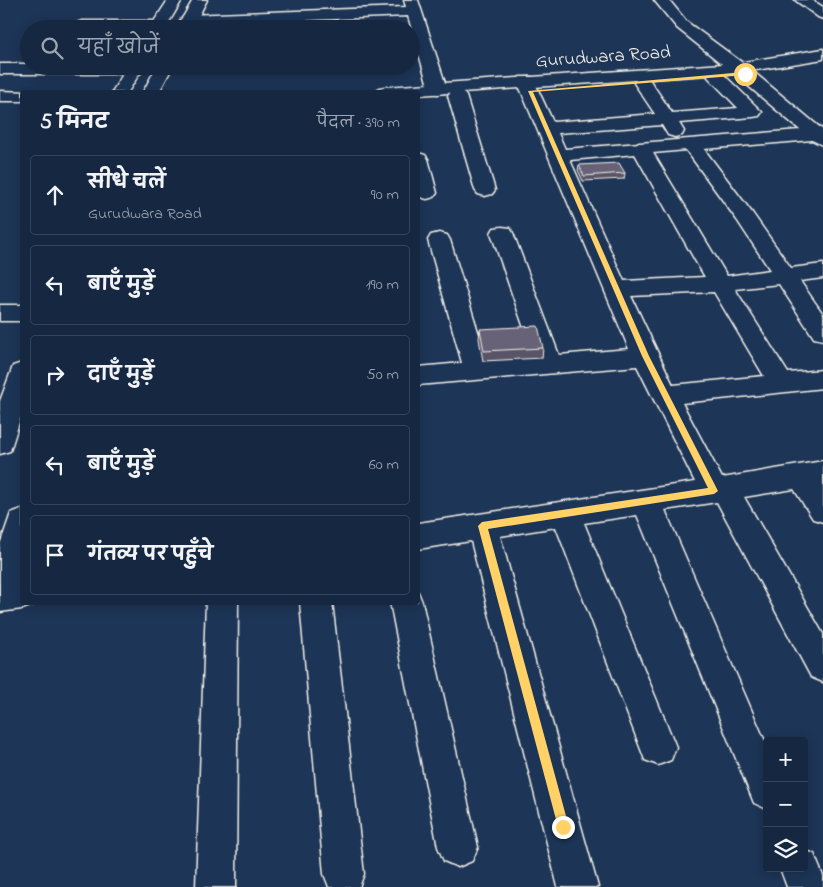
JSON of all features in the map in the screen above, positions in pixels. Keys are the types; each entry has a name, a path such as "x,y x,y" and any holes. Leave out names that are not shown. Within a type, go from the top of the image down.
{"street":[{"path":"162,20 175,0"},
{"path":"189,20 200,0"},
{"path":"661,0 682,25 741,71 821,138"},
{"path":"802,0 823,14"},
{"path":"246,20 413,6 417,20"},
{"path":"420,29 438,89"},
{"name":"Gurudwara Road","path":"420,90 643,83 716,77 823,54"},
{"name":"Gurudwara Road","path":"420,99 457,96 528,86 823,64"},
{"path":"0,69 20,69"},
{"path":"121,90 131,75"},
{"path":"152,90 160,75"},
{"path":"546,128 753,112 716,77"},
{"path":"643,83 667,119 746,218 822,330"},
{"path":"528,86 645,356 719,490 823,666"},
{"path":"0,96 20,96"},
{"path":"457,96 485,190"},
{"path":"558,155 688,144 821,138"},
{"path":"641,148 719,284 781,383"},
{"path":"420,167 427,193"},
{"path":"502,232 549,364"},
{"path":"439,240 478,370"},
{"path":"616,289 719,284 823,271"},
{"path":"0,313 20,313"},
{"path":"420,376 645,356"},
{"path":"0,444 6,401 20,376"},
{"path":"665,395 823,379"},
{"path":"420,536 812,474 823,510"},
{"path":"646,501 764,782"},
{"path":"565,513 658,746"},
{"path":"482,526 578,887"},
{"path":"20,529 0,597 20,595"},
{"path":"216,887 222,605"},
{"path":"316,605 344,874"},
{"path":"407,605 458,847"},
{"path":"801,872 807,887"}],"building":[{"path":"619,163 625,173 584,176 579,165"},
{"path":"538,326 543,348 484,351 480,329"}],"route":[{"path":"563,827 482,526 714,491 645,356 530,91 745,74"}]}
